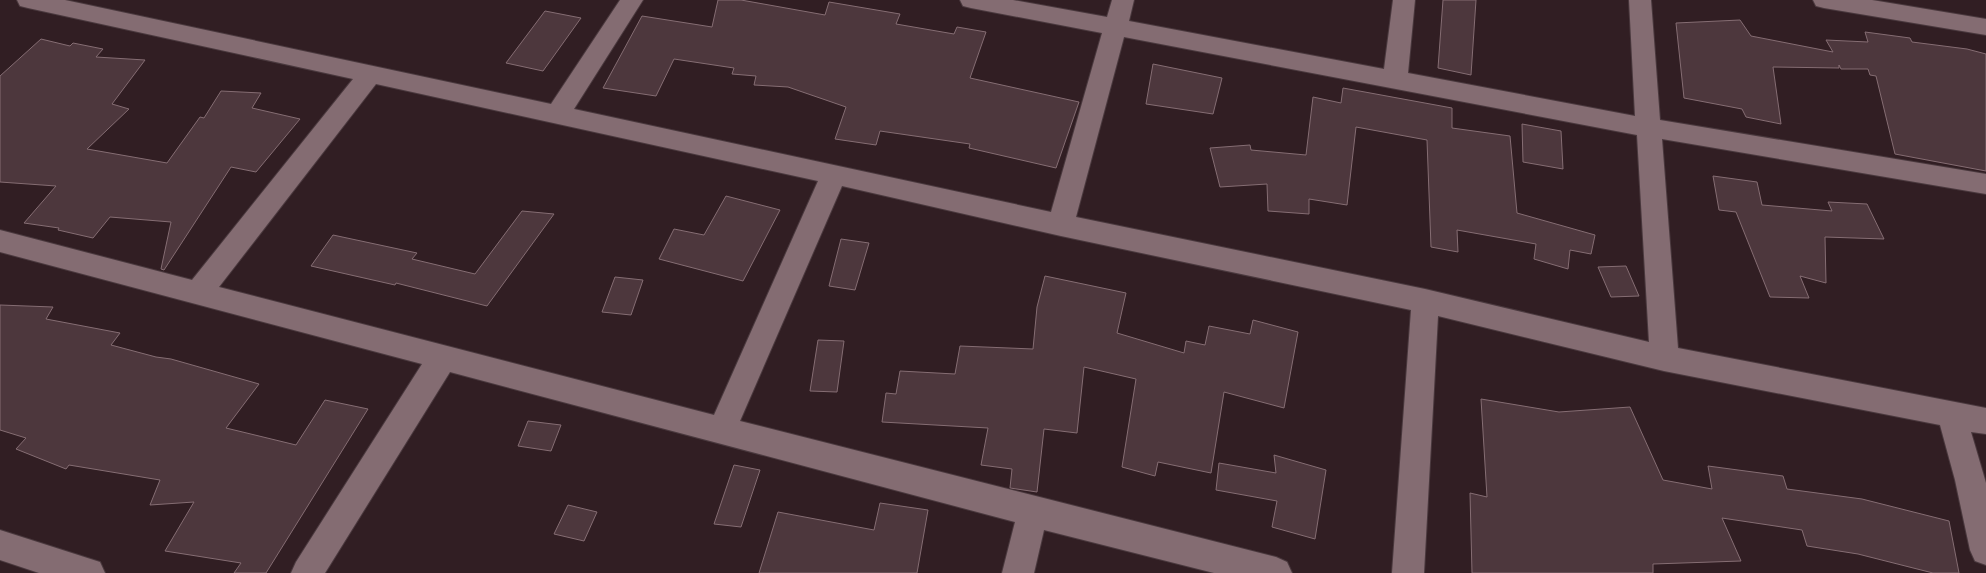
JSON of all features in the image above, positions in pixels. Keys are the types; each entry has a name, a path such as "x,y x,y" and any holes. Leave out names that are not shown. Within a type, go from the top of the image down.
{"street":[{"path":"28,0 557,116 834,174 1061,225 1425,301 1664,358 1986,421"},
{"path":"557,116 632,0"},
{"path":"971,0 1650,128 1986,184"},
{"path":"1061,225 1123,0"},
{"path":"1394,79 1404,0"},
{"path":"1640,0 1664,358"},
{"path":"1824,0 1903,7 1986,27"},
{"path":"198,293 370,75"},
{"path":"722,429 834,174"},
{"path":"0,241 1033,512 1276,573"},
{"path":"1408,573 1425,301"},
{"path":"307,573 443,357"},
{"path":"1951,413 1970,480 1986,550"},
{"path":"1018,573 1033,512"},
{"path":"0,544 90,573"}],"building":[{"path":"718,0 741,0 825,15 829,2 900,14 896,24 954,34 957,27 986,32 970,78 1079,102 1056,168 969,148 970,144 880,131 876,145 835,139 846,107 788,87 754,85 756,76 732,74 734,68 674,59 656,96 603,88 642,16 712,27"},
{"path":"1443,0 1476,0 1471,75 1438,68"},
{"path":"545,11 581,18 543,71 506,63"},
{"path":"1740,20 1751,36 1833,52 1826,40 1868,42 1865,32 1910,38 1912,42 1967,49 1986,54 1986,171 1895,154 1876,76 1870,75 1868,69 1841,69 1839,65 1839,68 1773,67 1781,124 1746,117 1742,109 1684,98 1676,23"},
{"path":"41,39 70,46 73,43 103,49 96,57 145,60 112,104 129,109 87,149 167,163 200,117 204,118 221,91 261,93 252,108 300,119 256,172 231,167 164,270 161,269 171,222 110,217 93,238 58,230 59,228 24,223 56,186 0,182 0,76"},
{"path":"1153,64 1222,78 1213,114 1146,104"},
{"path":"1343,88 1452,108 1452,128 1510,136 1517,213 1595,235 1591,254 1570,250 1568,269 1534,259 1536,244 1457,230 1458,252 1431,247 1427,140 1356,127 1347,205 1309,199 1309,214 1268,211 1267,184 1220,187 1210,148 1250,145 1251,150 1306,155 1313,97 1341,103"},
{"path":"1522,124 1561,131 1563,169 1523,162"},
{"path":"1713,176 1757,182 1762,205 1832,211 1828,202 1867,204 1884,239 1825,237 1826,283 1800,276 1809,298 1770,297 1736,212 1719,210"},
{"path":"726,196 780,210 743,281 659,259 674,229 704,235"},
{"path":"522,211 554,214 487,306 396,283 395,285 311,266 333,235 417,253 412,259 475,274"},
{"path":"841,239 869,243 855,290 829,286"},
{"path":"1626,266 1639,296 1611,297 1598,267"},
{"path":"1045,276 1126,293 1117,333 1184,353 1186,341 1205,345 1209,326 1250,334 1253,320 1298,332 1284,408 1224,392 1211,473 1158,462 1155,476 1122,467 1136,379 1084,367 1077,433 1044,429 1037,492 1010,488 1012,469 981,465 988,428 882,422 886,393 896,394 900,371 955,374 960,346 1033,349 1037,307"},
{"path":"615,277 643,280 631,315 602,312"},
{"path":"0,305 53,307 46,319 120,333 111,345 171,359 259,384 226,428 296,445 325,400 368,409 266,573 234,573 241,563 165,551 194,502 150,505 160,480 69,465 66,469 16,449 26,438 0,430"},
{"path":"818,340 844,341 837,392 810,391"},
{"path":"1481,399 1559,412 1630,407 1663,480 1712,489 1708,466 1783,476 1787,489 1862,499 1949,521 1959,573 1933,573 1858,554 1807,546 1802,530 1722,518 1741,561 1653,564 1653,573 1472,573 1470,493 1487,497"},
{"path":"528,421 561,425 551,451 518,446"},
{"path":"1274,455 1326,470 1315,539 1272,527 1277,501 1216,490 1219,463 1276,473"},
{"path":"734,465 760,470 741,527 714,524"},
{"path":"880,503 928,510 917,573 759,573 778,512 874,530"},
{"path":"568,505 597,512 584,541 554,534"}]}
